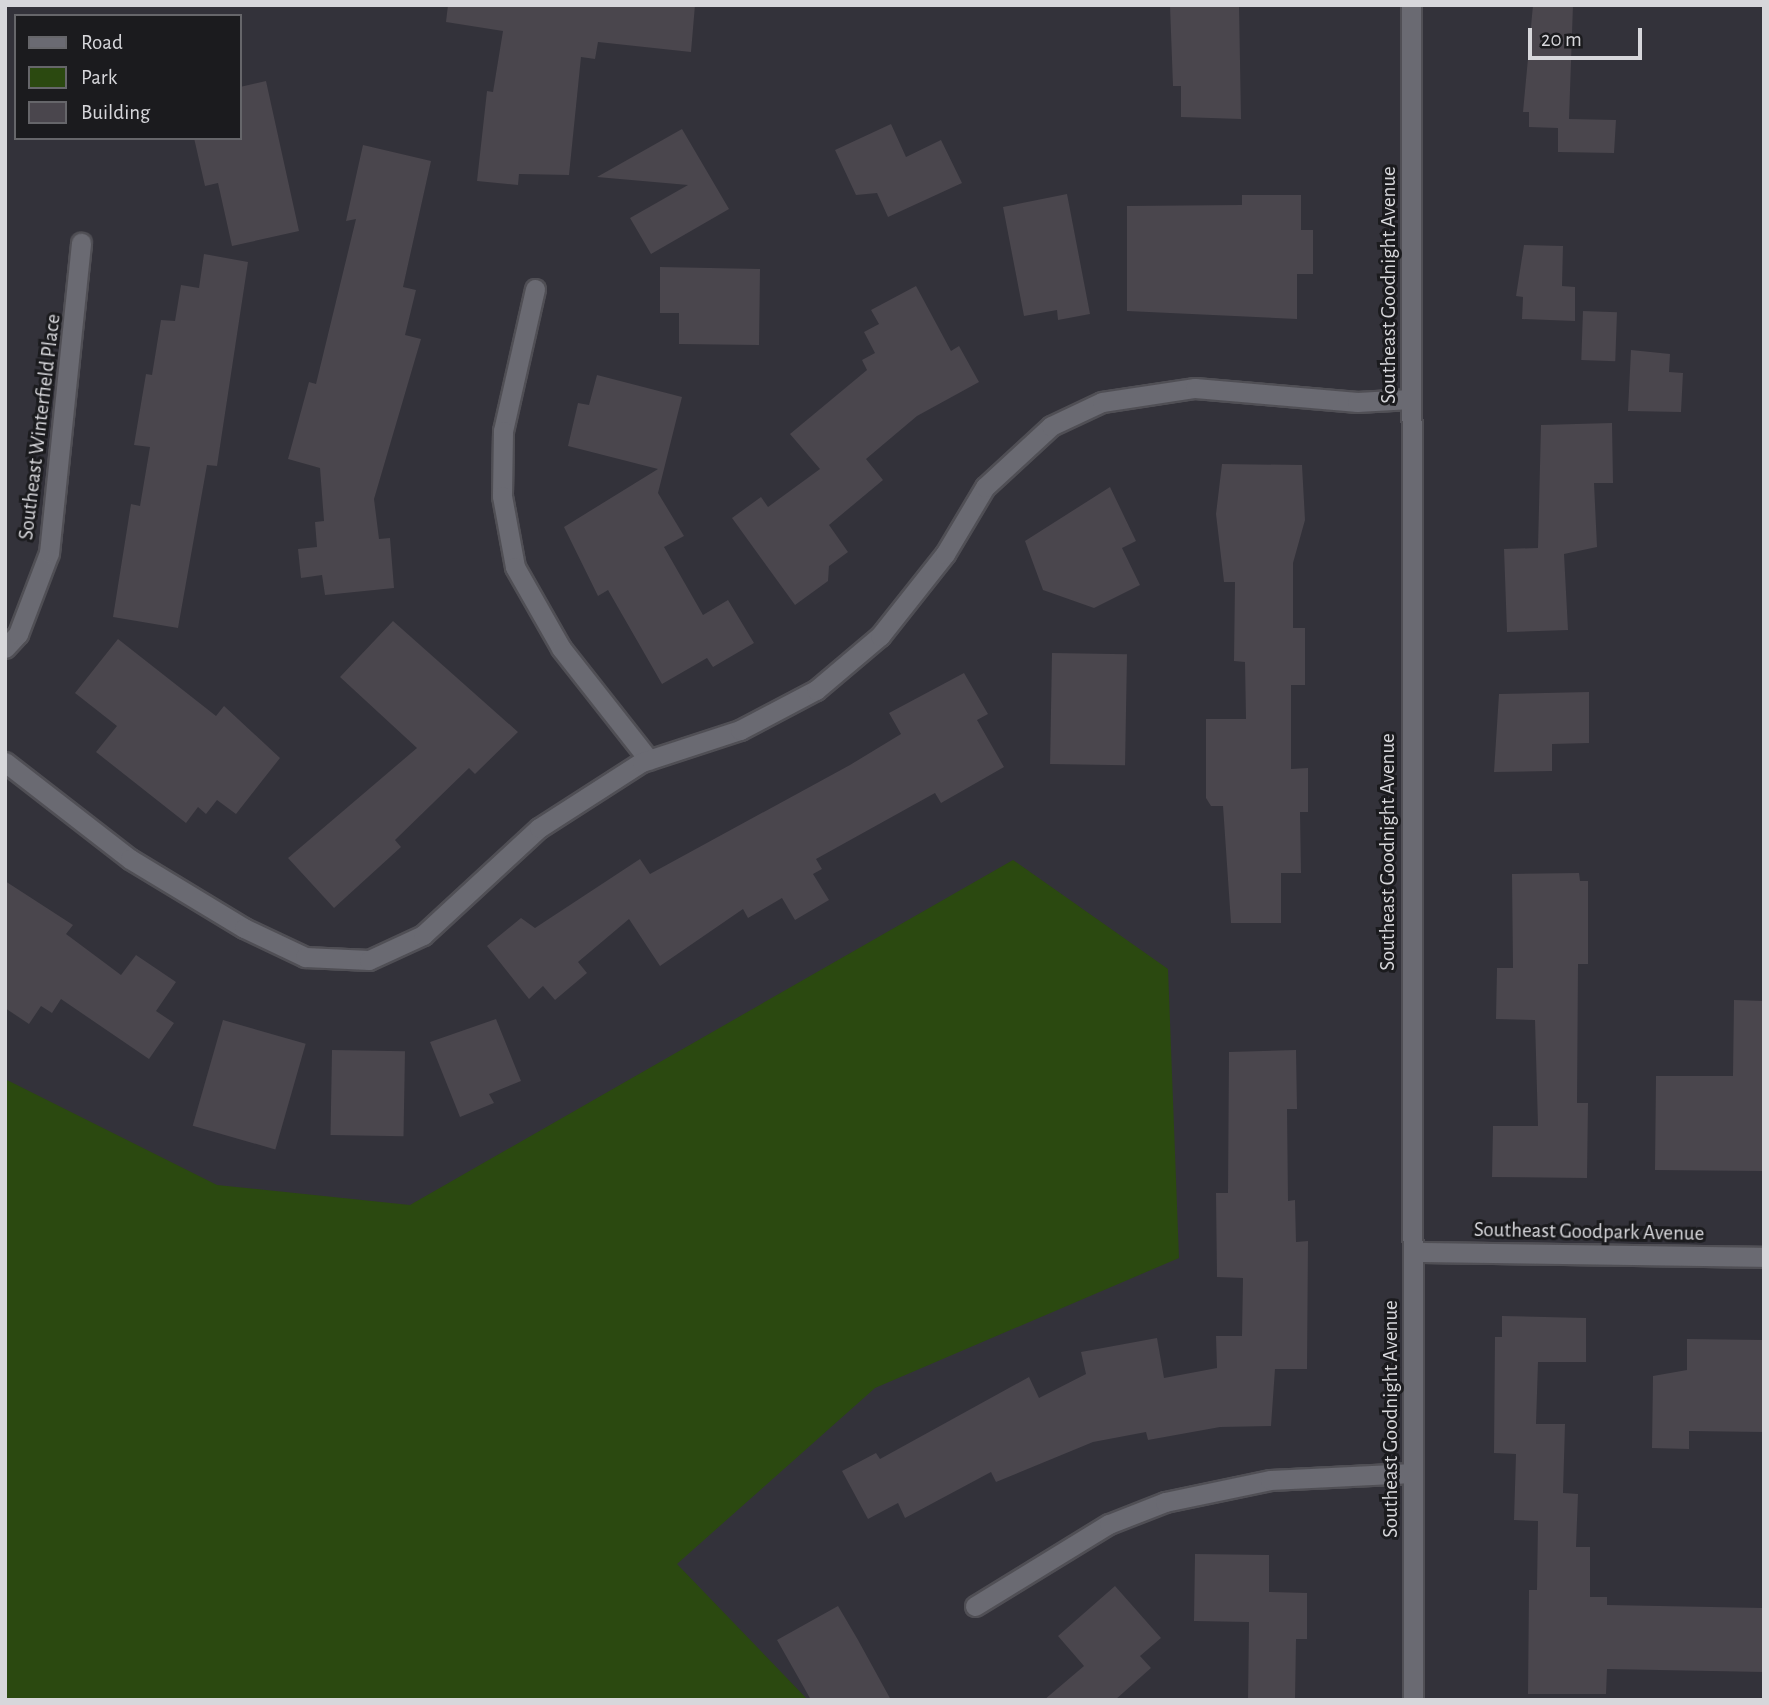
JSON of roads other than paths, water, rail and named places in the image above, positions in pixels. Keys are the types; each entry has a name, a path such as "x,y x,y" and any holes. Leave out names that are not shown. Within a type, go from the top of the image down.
{"street":[{"name":"Southeast Goodnight Avenue","path":"1410,5 1415,1252 1413,1700"},
{"name":"Southeast Winterfield Place","path":"5,648 18,634 49,553 81,243"},
{"path":"535,289 503,431 502,496 515,567 561,648 649,760"},
{"path":"5,762 153,873 244,928 330,962 369,960 423,935 540,828 649,760 740,730 816,690 880,636 939,563 985,486 1051,426 1102,402 1195,388 1357,402 1411,399"},
{"name":"Southeast Goodpark Avenue","path":"1415,1252 1764,1257"},
{"path":"975,1606 1110,1524 1166,1502 1270,1480 1413,1473"}]}
